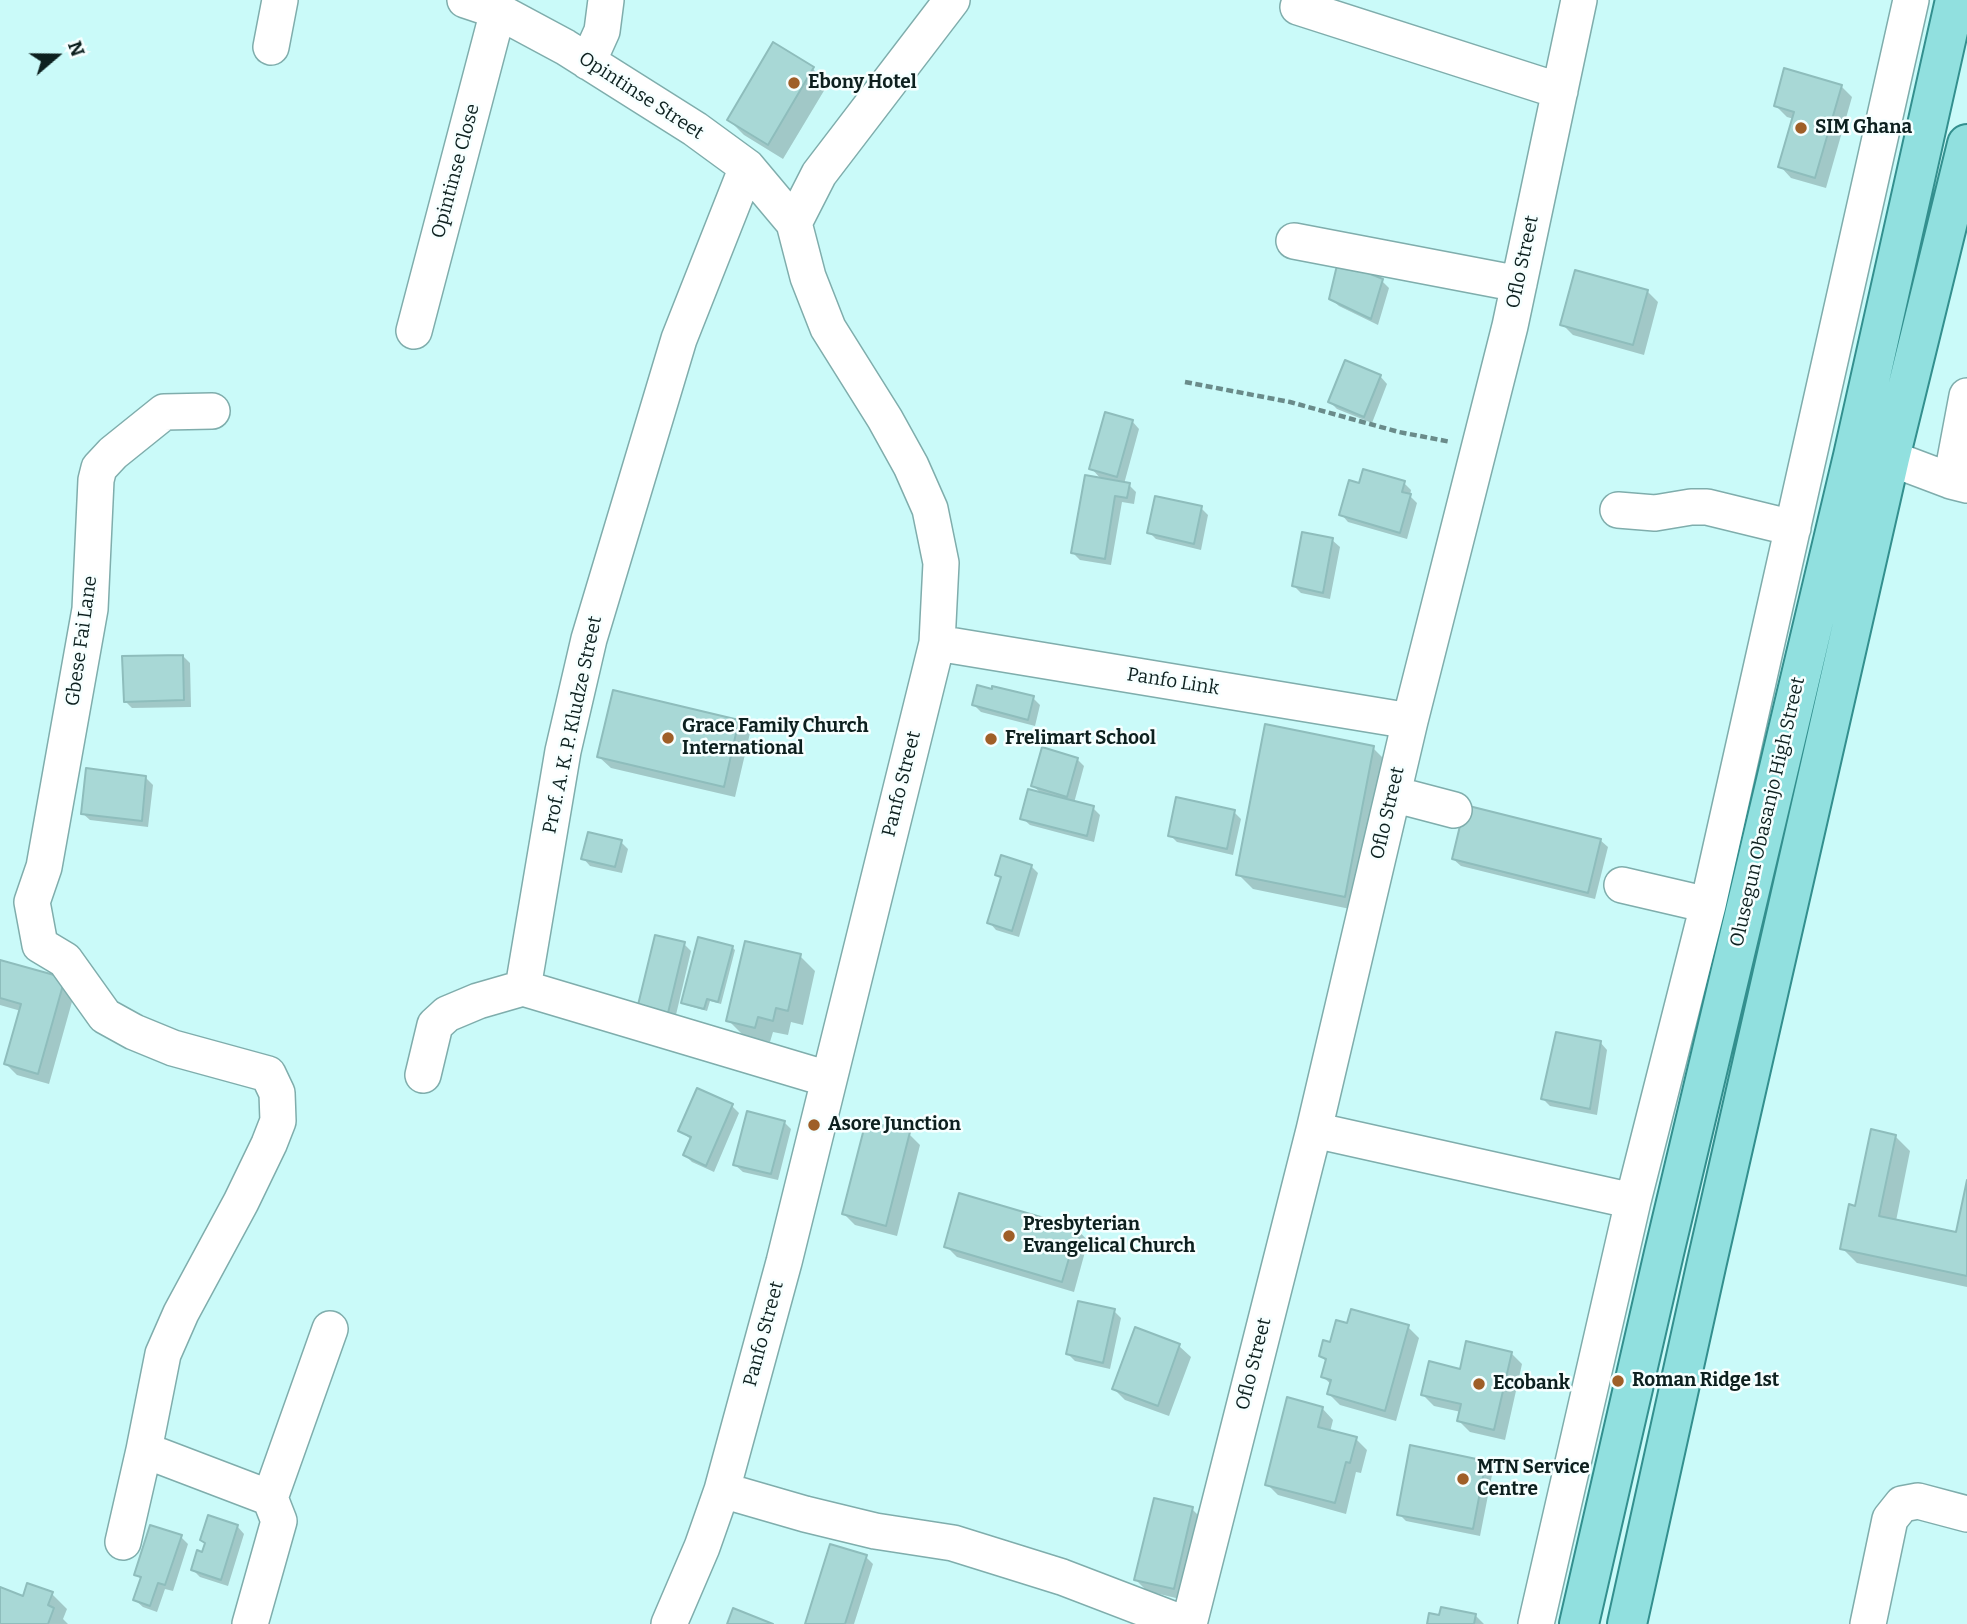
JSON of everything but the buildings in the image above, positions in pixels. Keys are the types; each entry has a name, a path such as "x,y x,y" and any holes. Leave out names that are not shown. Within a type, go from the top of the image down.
{"main road":[{"name":"Olusegun Obasanjo High Street","path":"1579,1624 1853,456 1955,0"},
{"name":"Olusegun Obasanjo High Street","path":"1627,1624 1890,458 1967,144"}],"street":[{"path":"271,47 280,0"},
{"name":"Opintinse Street","path":"465,0 498,10 565,47 695,130 747,167 794,223"},
{"path":"589,62 602,31 606,0"},
{"path":"794,223 819,174 952,0"},
{"name":"Oflo Street","path":"1187,1624 1314,1130 1410,722 1519,284 1579,0"},
{"name":"Olusegun Obasanjo High Street","path":"1536,1624 1633,1201 1708,905 1911,0"},
{"path":"1298,7 1560,91"},
{"name":"Opintinse Close","path":"414,331 498,10"},
{"name":"Prof. A. K. P. Kludze Street","path":"523,988 563,751 589,639 679,339 747,167"},
{"name":"Panfo Street","path":"669,1624 702,1547 722,1490 784,1262 937,643 941,563 930,509 911,466 885,419 828,328 808,277 794,223"},
{"path":"1294,241 1519,284"},
{"path":"1890,458 1959,483 1967,396"},
{"name":"Gbese Fai Lane","path":"144,1450 163,1354 181,1313 269,1144 278,1121 277,1093 268,1074 173,1048 104,1016 65,960 40,945 32,902 44,867 90,609 96,480 99,468 113,453 164,412 212,411"},
{"path":"1618,510 1655,513 1691,507 1707,508 1793,528"},
{"name":"Panfo Link","path":"937,643 1410,722"},
{"path":"1393,794 1454,810"},
{"path":"1622,885 1708,905"},
{"path":"423,1075 435,1025 447,1014 523,988 828,1079"},
{"path":"1314,1130 1633,1201"},
{"path":"250,1624 279,1521 270,1498 330,1329"},
{"path":"123,1542 144,1450 270,1498"},
{"path":"722,1490 875,1531 953,1544 1062,1577 1187,1624"},
{"path":"1868,1624 1890,1520 1902,1504 1918,1501 1967,1514"}],"path":[{"path":"1185,382 1290,402 1399,432 1479,448"}],"place":[{"name":"Ebony Hotel","path":"794,83"},
{"name":"SIM Ghana","path":"1801,128"},
{"name":"Grace Family Church International","path":"668,738"},
{"name":"Frelimart School","path":"991,739"},
{"name":"Asore Junction","path":"814,1125"},
{"name":"Presbyterian Evangelical Church","path":"1009,1236"},
{"name":"Roman Ridge 1st","path":"1618,1381"},
{"name":"Ecobank","path":"1479,1384"},
{"name":"MTN Service Centre","path":"1463,1479"}]}
